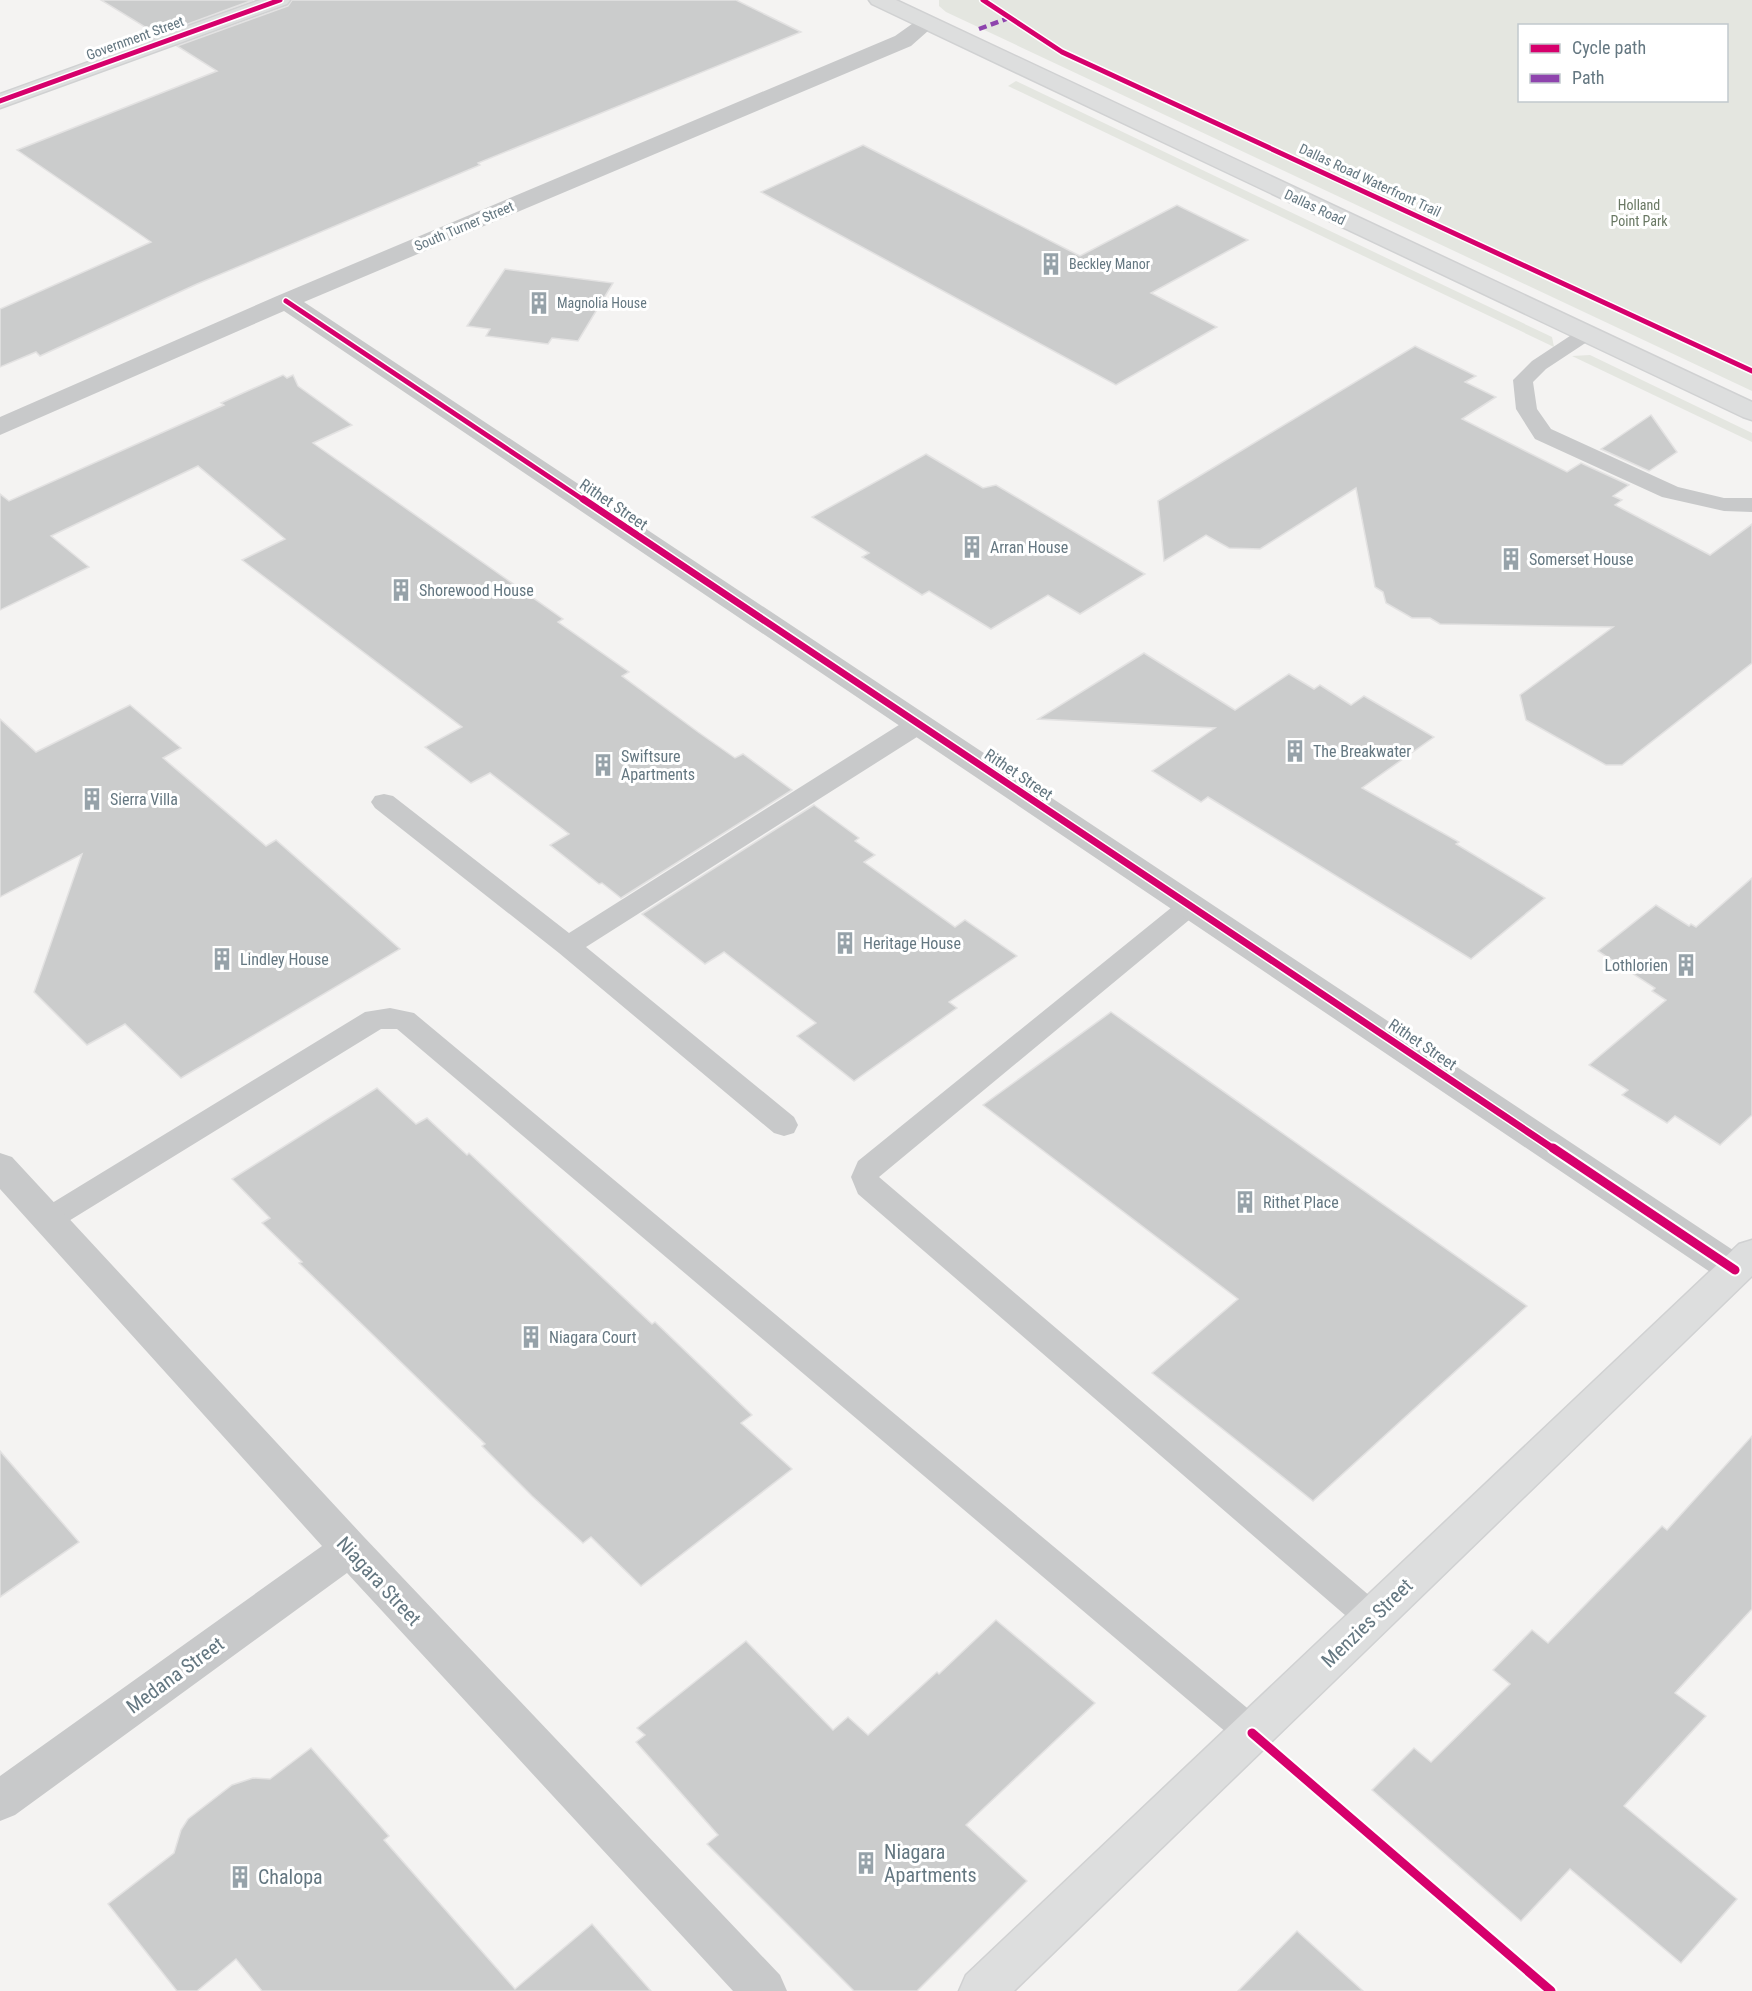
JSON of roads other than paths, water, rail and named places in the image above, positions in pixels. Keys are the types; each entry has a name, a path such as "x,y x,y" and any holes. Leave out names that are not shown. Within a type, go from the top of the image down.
{"main road":[{"name":"Government Street","path":"0,101 280,0"},
{"name":"Dallas Road","path":"879,0 1752,412"},
{"name":"Menzies Street","path":"982,1991 1744,1262"}],"street":[{"name":"South Turner Street","path":"0,427 286,301 903,41 926,23"},
{"name":"Rithet Street","path":"286,301 1191,905 1744,1262"},
{"name":"Niagara Street","path":"0,1166 350,1549 764,1991"},
{"name":"Medana Street","path":"0,1801 350,1549"}],"lane":[{"path":"1586,334 1539,365 1523,380 1522,397 1528,417 1543,434 1672,494 1706,503 1752,505"},
{"path":"568,946 919,724"},
{"path":"384,802 568,946 784,1125"},
{"path":"1191,905 868,1169 865,1177 868,1186 1372,1618"},
{"path":"49,1219 375,1019 404,1020 1252,1733"}],"place":[{"name":"Beckley Manor","path":"1051,264"},
{"name":"Magnolia House","path":"539,303"},
{"name":"Arran House","path":"972,547"},
{"name":"Somerset House","path":"1511,559"},
{"name":"Shorewood House","path":"401,590"},
{"name":"The Breakwater","path":"1295,751"},
{"name":"Swiftsure Apartments","path":"603,765"},
{"name":"Sierra Villa","path":"92,799"},
{"name":"Heritage House","path":"845,943"},
{"name":"Lindley House","path":"222,959"},
{"name":"Lothlorien","path":"1686,965"},
{"name":"Rithet Place","path":"1245,1202"},
{"name":"Niagara Court","path":"531,1337"},
{"name":"Niagara Apartments","path":"866,1863"},
{"name":"Chalopa","path":"240,1877"}],"park label":[{"name":"Holland Point Park","path":"1639,214"}]}
